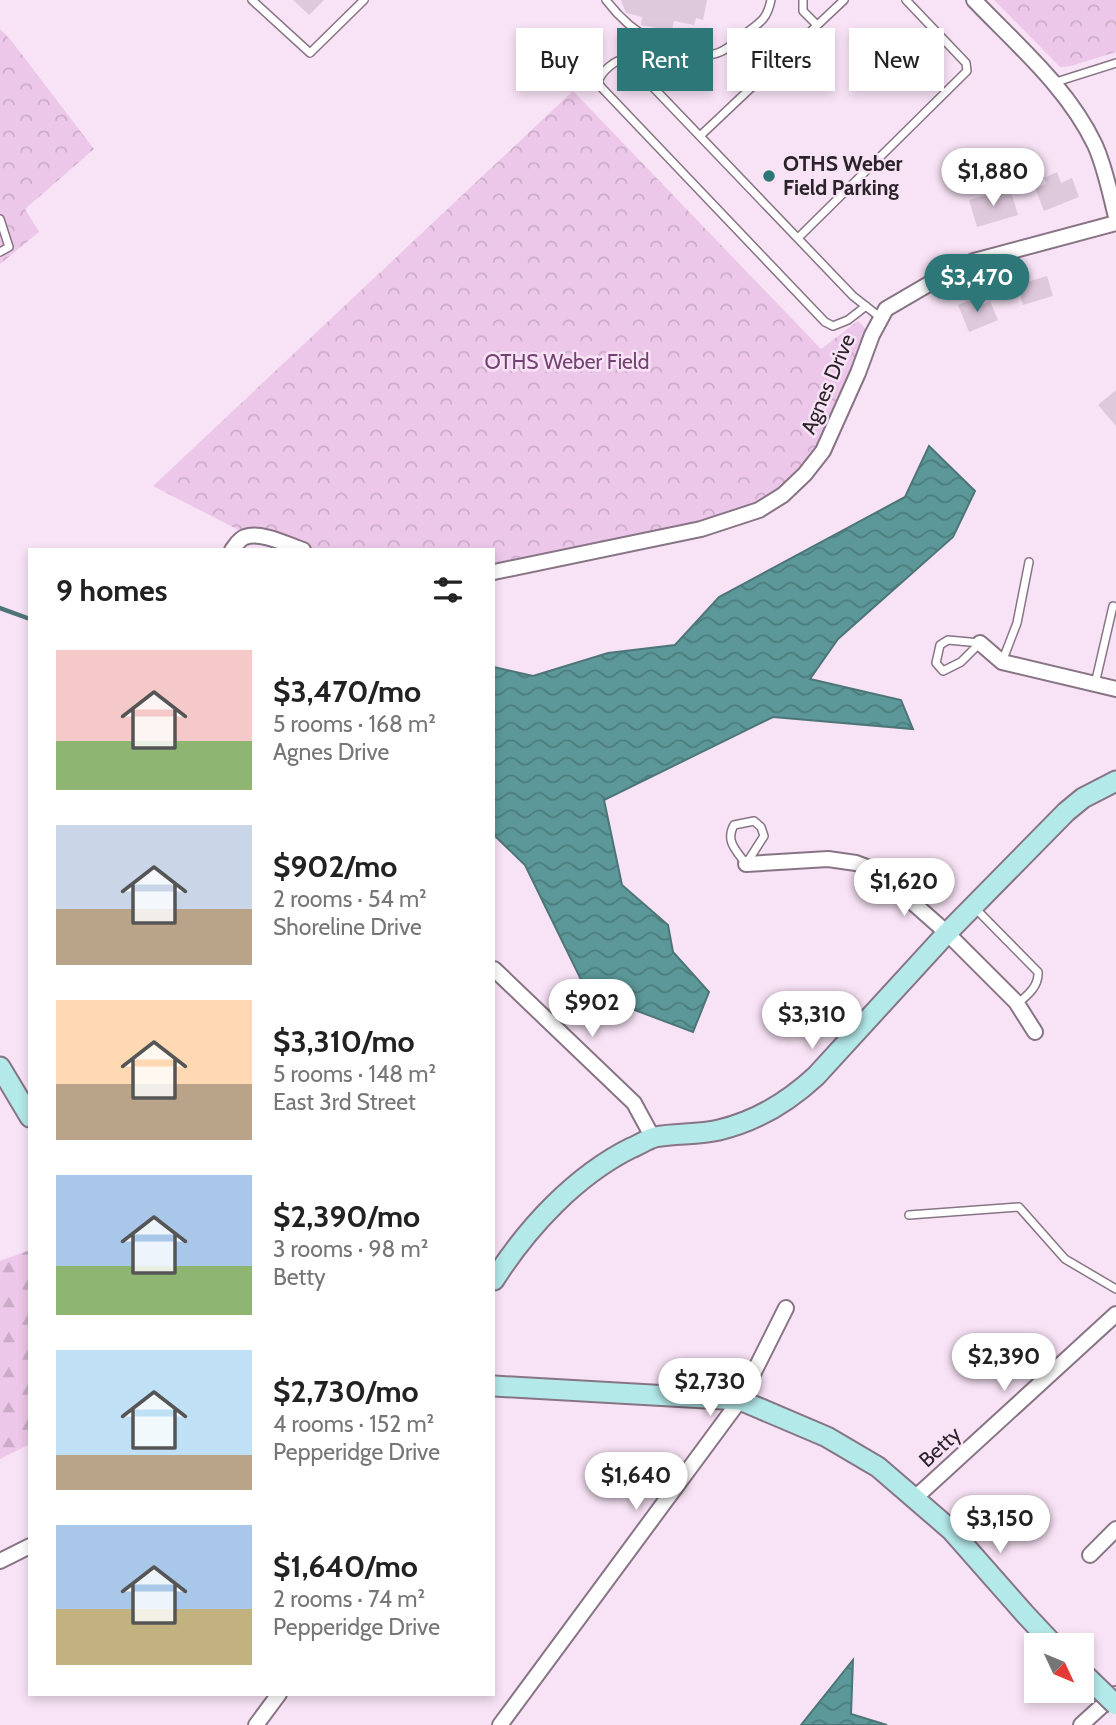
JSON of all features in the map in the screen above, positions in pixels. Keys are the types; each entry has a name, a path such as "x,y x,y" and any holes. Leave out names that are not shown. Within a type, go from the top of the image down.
{"street":[{"path":"974,0 1054,83 1079,116 1096,147 1116,220"},
{"name":"Agnes Drive","path":"495,572 701,529 758,510 783,495 805,474 823,451 886,309 974,261 1116,220"},
{"path":"234,548 244,537 250,536 297,548"},
{"path":"979,643 1002,662 1116,689"},
{"path":"495,1279 517,1248 570,1190 611,1158 653,1138 719,1130 774,1110 785,1102 816,1076 947,933 1066,812 1083,798 1116,781"},
{"path":"746,864 828,859 856,863 877,871 947,933 1017,1004 1035,1032"},
{"path":"495,970 634,1103 653,1138"},
{"path":"0,1067 28,1114"},
{"path":"500,1725 740,1400 786,1308"},
{"name":"Betty","path":"916,1497 1116,1314"},
{"path":"495,1386 740,1400 827,1437 878,1467 916,1497 951,1530 1042,1633"},
{"path":"1090,1555 1116,1529"},
{"path":"0,1561 28,1547"},
{"path":"1094,1684 1116,1705"},
{"path":"1081,1725 1116,1693"},
{"path":"256,1725 278,1696"}],"lane":[{"path":"252,0 310,53 364,0"},
{"path":"606,0 615,11 648,38 682,54 716,54 768,15 771,0"},
{"path":"803,0 803,11 817,25"},
{"path":"700,136 844,0"},
{"path":"798,238 967,71 966,63 906,0"},
{"path":"866,306 848,320 833,326 825,322 601,87 598,82 600,77 617,61 626,59 853,296 866,306 881,318"},
{"path":"1054,83 1116,63"},
{"path":"0,219 9,247 0,252"},
{"path":"1002,662 1017,623 1029,562"},
{"path":"1095,684 1113,606"},
{"path":"943,641 979,643 961,662 943,671 938,668 936,663 943,641"},
{"path":"754,821 761,827 764,836 746,864 731,843 729,834 734,825 754,821"},
{"path":"973,906 1038,972 1038,980 1030,994 1017,1004"},
{"path":"909,1215 1019,1207 1065,1259 1116,1289"}],"green space":[{"path":"994,0 1116,0 1116,52 1060,67"},
{"path":"0,29 94,149 25,209 39,232 0,264"},
{"name":"OTHS Weber Field","path":"573,91 821,349 858,321 872,335 823,451 759,510 495,572 495,548 299,548 250,536 153,486"},
{"path":"28,1251 28,1445 0,1459 0,1261"}],"water":[{"path":"929,446 975,491 953,537 838,639 810,679 901,700 913,729 773,717 604,800 622,885 668,925 673,952 709,992 693,1032 587,992 525,865 495,836 495,667 533,676 608,653 675,645 719,597 905,497"},
{"path":"853,1660 851,1714 887,1725 801,1725"}],"building":[{"path":"293,0 324,0 309,15"},
{"path":"621,0 707,0 703,20 696,18 694,25 674,21 673,28 656,28 641,25 642,17 626,13"},
{"path":"1057,172 1061,183 1072,178 1079,197 1044,211 1035,188 1046,184 1044,178"},
{"path":"1010,188 1018,215 977,227 969,200"},
{"path":"1047,276 1053,296 1023,305 1017,285"},
{"path":"978,297 981,305 990,301 998,320 969,332 958,305"},
{"path":"1116,390 1116,426 1098,405"}],"waterway":[{"path":"0,608 28,618"}],"place":[{"name":"OTHS Weber Field Parking","path":"769,176"}]}
